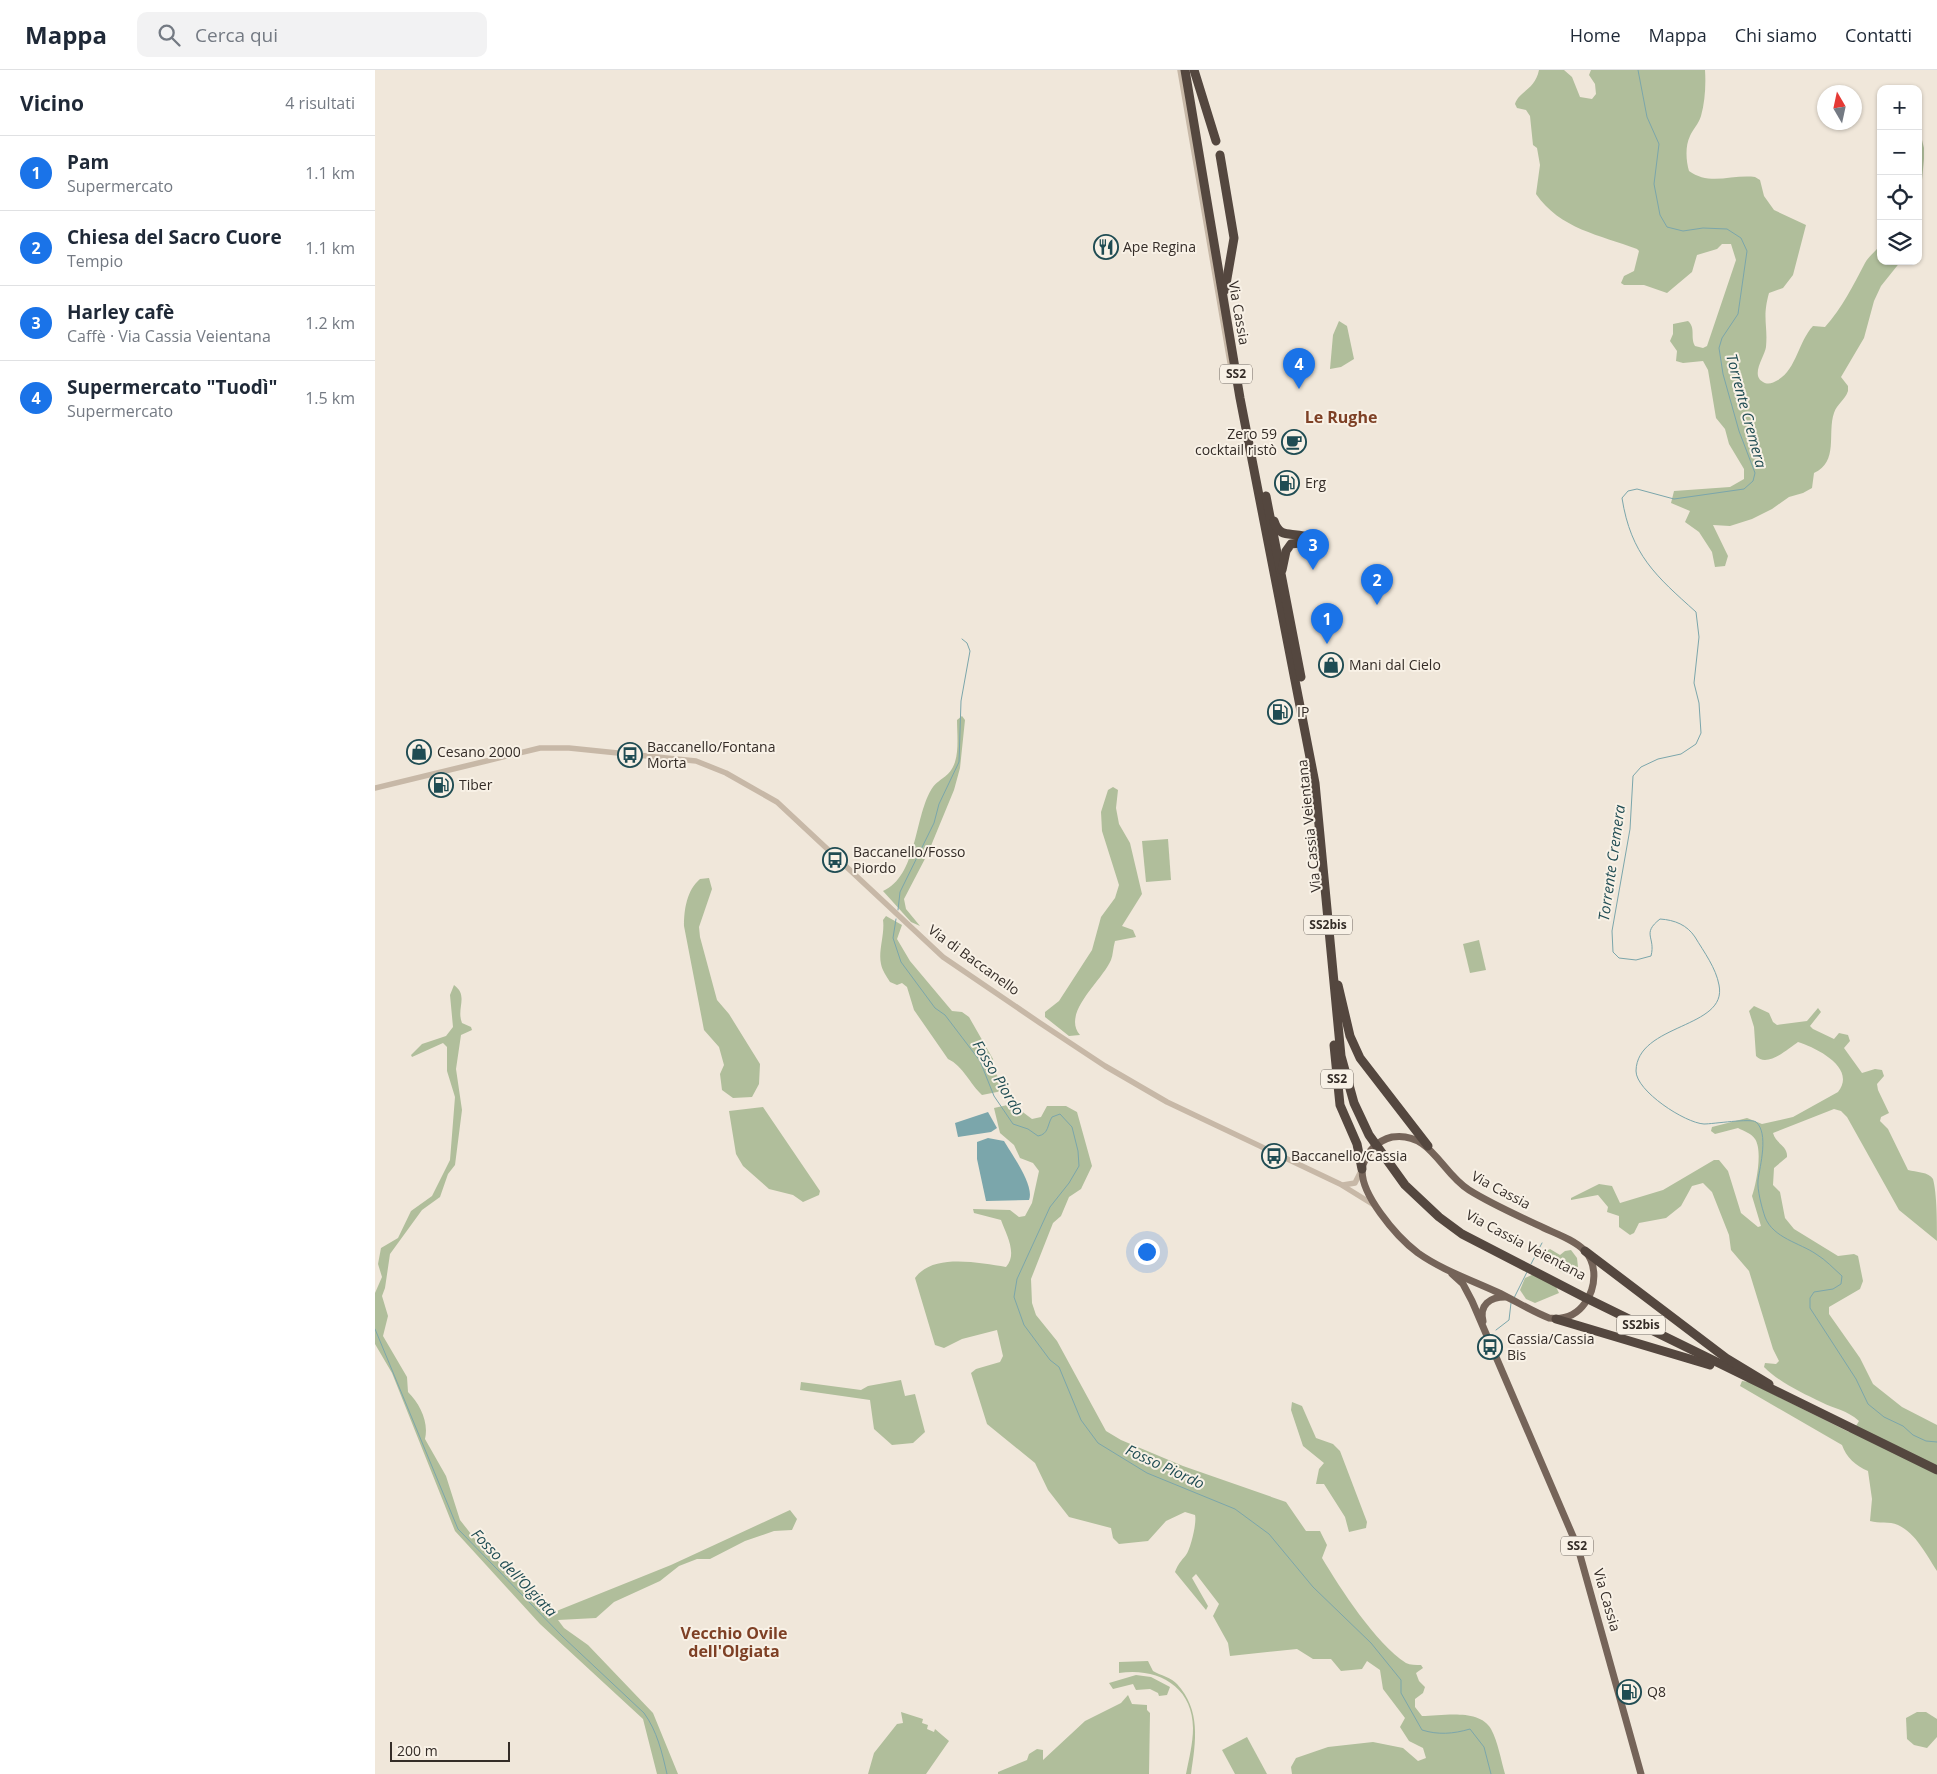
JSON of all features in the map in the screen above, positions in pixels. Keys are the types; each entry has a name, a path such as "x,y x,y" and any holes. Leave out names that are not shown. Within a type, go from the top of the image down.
{"highway":[{"name":"Via Cassia","path":"1185,70 1240,398 1278,590"},
{"name":"Via Cassia","path":"1189,70 1197,144"},
{"path":"1194,70 1216,141"},
{"path":"1220,155 1234,238 1225,290"},
{"name":"Via Cassia","path":"1199,158 1281,572"},
{"path":"1250,468 1261,525 1267,535"},
{"path":"1269,510 1279,532 1302,540 1291,544 1286,551 1281,572"},
{"name":"Via Cassia Veientana","path":"1281,572 1320,783 1334,968"},
{"name":"Via Cassia Veientana","path":"1278,590 1315,782 1334,968 1346,1056 1371,1134 1383,1152 1443,1214 1465,1230 1532,1267 1748,1379 1937,1465"},
{"name":"SS2","path":"1336,985 1349,1036 1360,1058 1428,1146"},
{"name":"SS2","path":"1336,985 1331,1003 1338,1093 1344,1116 1357,1144 1362,1169"},
{"path":"1585,1250 1726,1358 1769,1384"},
{"name":"Via Cassia Veientana","path":"1532,1267 1769,1384 1937,1470"},
{"path":"1557,1319 1697,1361 1731,1375 1748,1379"}],"main road":[{"name":"Via Cassia","path":"1557,1319 1540,1314 1444,1267 1409,1246 1376,1206 1365,1186 1362,1169 1370,1150 1388,1138 1407,1137 1428,1146 1454,1178 1469,1190 1566,1238 1585,1250"},
{"path":"1557,1319 1569,1316 1581,1308 1592,1290 1594,1281 1593,1266 1585,1250"},
{"name":"Via Cassia","path":"1444,1267 1463,1284 1578,1548 1641,1774"},
{"name":"Via Cassia","path":"1484,1329 1482,1312 1487,1303 1495,1297 1511,1299"}],"street":[{"path":"1181,70 1197,144"},
{"path":"1199,158 1220,308 1250,468"},
{"name":"Via di Baccanello","path":"375,788 545,747 683,758 708,765 759,790 777,802 943,957 1097,1060 1167,1102 1340,1184 1376,1206"},
{"path":"1340,1184 1355,1182 1362,1169"}],"green space":[{"path":"1539,70 1564,70 1572,77 1580,97 1592,99 1596,94 1595,84 1589,75 1591,70 1705,70 1705,93 1702,111 1687,144 1689,171 1705,178 1713,179 1755,177 1760,180 1764,196 1774,210 1806,225 1793,275 1783,288 1769,293 1766,315 1766,347 1758,370 1759,379 1763,382 1772,383 1784,375 1813,326 1825,327 1831,320 1852,288 1867,260 1877,248 1877,265 1898,265 1881,286 1874,301 1864,338 1841,377 1848,386 1848,391 1834,413 1831,446 1827,462 1814,473 1812,488 1803,493 1789,497 1772,509 1752,519 1730,526 1713,525 1728,556 1725,566 1715,567 1712,552 1699,532 1685,522 1690,511 1671,503 1674,491 1730,487 1744,479 1744,469 1729,444 1725,429 1716,418 1708,370 1703,361 1683,363 1676,361 1677,351 1670,341 1673,334 1673,324 1688,321 1692,327 1695,346 1703,348 1707,346 1736,260 1731,244 1722,244 1717,249 1697,255 1692,272 1667,293 1644,285 1624,285 1621,283 1624,276 1634,271 1639,251 1569,223 1546,206 1536,194 1540,165 1537,148 1533,145 1530,116 1526,110 1517,108 1515,104 1537,77"},
{"path":"1922,140 1924,159 1922,180"},
{"path":"1339,321 1347,326 1354,359 1341,367 1330,369 1333,335"},
{"path":"962,716 965,720 960,768 954,790 928,853 904,899 906,909 920,926 911,922 883,891 894,884 909,860 925,802 931,790 953,767 957,752 957,720"},
{"path":"1113,787 1118,790 1116,808 1119,824 1130,843 1142,894 1122,926 1133,930 1136,937 1115,941 1111,960 1079,1007 1076,1026 1080,1035 1069,1036 1045,1017 1045,1012 1059,1001 1092,950 1101,917 1115,898 1119,885 1102,831 1101,812 1108,790"},
{"path":"1168,839 1171,880 1146,882 1142,841"},
{"path":"709,878 712,889 699,927 717,1000 729,1014 760,1064 759,1084 752,1097 733,1098 722,1090 720,1074 724,1065 719,1047 704,1030 684,926 689,894 700,879"},
{"path":"886,916 902,925 897,939 910,961 952,1011 962,1012 969,1017 993,1059 994,1071 1007,1090 982,1095 958,1066 948,1059 914,1010 907,987 902,983 897,985 890,982 882,969 880,959 883,920"},
{"path":"1479,940 1486,970 1470,973 1463,944"},
{"path":"454,985 461,993 460,1012 462,1023 471,1027 472,1030 461,1035 456,1069 462,1110 455,1165 448,1174 440,1197 422,1210 390,1254 382,1296 388,1316 383,1336 407,1377 408,1392 423,1414 426,1426 425,1439 446,1476 460,1520 482,1548 495,1557 505,1571 523,1583 528,1596 544,1601 547,1612 551,1615 559,1610 671,1565 790,1510 797,1519 792,1530 774,1531 745,1541 710,1559 697,1559 679,1566 660,1581 614,1602 596,1618 558,1620 564,1628 588,1645 653,1713 678,1774 657,1774 643,1719 540,1624 455,1531 392,1373 375,1344 375,1293 382,1277 378,1264 381,1248 398,1238 411,1211 432,1196 450,1160 455,1097 447,1071 447,1047 443,1043 412,1057 411,1055 422,1044 446,1036 453,1027 450,995"},
{"path":"1754,1006 1769,1013 1773,1022 1777,1025 1807,1021 1818,1008 1821,1012 1810,1026 1813,1029 1834,1039 1839,1033 1848,1035 1850,1041 1844,1048 1862,1073 1875,1069 1882,1070 1884,1076 1877,1084 1889,1113 1881,1117 1880,1121 1888,1129 1908,1170 1925,1174 1933,1179 1936,1200 1937,1241 1899,1210 1847,1117 1841,1111 1834,1109 1773,1133 1787,1153 1787,1157 1774,1168 1773,1185 1780,1192 1785,1218 1794,1229 1838,1256 1854,1254 1858,1256 1863,1281 1860,1289 1829,1307 1829,1314 1860,1358 1873,1384 1902,1407 1937,1425 1937,1571 1910,1533 1895,1524 1870,1521 1872,1499 1868,1471 1852,1461 1842,1445 1740,1386 1742,1381 1749,1382 1849,1432 1853,1431 1859,1421 1845,1412 1791,1387 1764,1367 1765,1363 1776,1364 1779,1361 1773,1349 1749,1271 1731,1250 1729,1235 1712,1192 1703,1183 1692,1186 1681,1206 1666,1218 1639,1223 1634,1233 1630,1235 1619,1227 1619,1216 1607,1212 1608,1207 1598,1195 1571,1200 1571,1198 1599,1184 1612,1186 1620,1203 1663,1190 1714,1160 1719,1160 1728,1171 1741,1213 1758,1227 1761,1226 1752,1196 1759,1159 1755,1139 1738,1128 1715,1134 1711,1131 1712,1127 1747,1118 1762,1124 1793,1117 1838,1092 1843,1083 1839,1067 1832,1060 1815,1049 1798,1042 1771,1059 1761,1059 1756,1056 1754,1027 1749,1011"},
{"path":"1012,1104 1032,1119 1041,1117 1047,1106 1066,1106 1077,1112 1092,1166 1081,1189 1069,1197 1061,1216 1053,1223 1031,1279 1032,1303 1036,1315 1057,1341 1106,1431 1121,1440 1183,1466 1286,1502 1306,1531 1320,1531 1327,1545 1322,1558 1359,1615 1395,1654 1406,1663 1421,1665 1423,1668 1416,1673 1419,1681 1425,1687 1423,1693 1415,1699 1415,1707 1422,1716 1459,1715 1478,1718 1485,1722 1496,1740 1505,1774 1292,1774 1291,1767 1296,1758 1328,1747 1373,1742 1403,1748 1418,1761 1426,1758 1423,1748 1409,1741 1400,1727 1405,1718 1383,1689 1380,1670 1367,1661 1362,1669 1341,1671 1331,1659 1313,1659 1297,1649 1230,1656 1228,1643 1213,1616 1219,1604 1196,1574 1192,1578 1208,1606 1206,1610 1175,1572 1190,1547 1195,1515 1185,1512 1166,1521 1148,1541 1119,1544 1113,1538 1111,1528 1069,1517 1048,1490 1035,1463 987,1424 971,1373 976,1369 1000,1362 1003,1356 997,1330 962,1339 944,1348 935,1345 915,1278 923,1270 945,1262 970,1262 1006,1267 1009,1262 1011,1256 1010,1244 1001,1220 974,1213 973,1209 1010,1210 1019,1217 1025,1216 1032,1203 1039,1171 1033,1163 1020,1158 1014,1145 1000,1133 994,1108"},
{"path":"763,1107 820,1191 819,1195 803,1202 793,1195 769,1189 743,1166 736,1154 729,1111"},
{"path":"1550,1249 1560,1255 1565,1251 1571,1250 1577,1258 1578,1267 1569,1274 1557,1269 1550,1264 1543,1253"},
{"path":"1534,1274 1556,1287 1559,1293 1535,1303 1526,1299 1520,1290 1525,1278"},
{"path":"901,1380 905,1396 915,1394 925,1432 913,1443 892,1445 874,1429 870,1400 800,1390 801,1382 861,1390 868,1386"},
{"path":"1292,1402 1302,1406 1316,1438 1333,1444 1340,1451 1367,1522 1366,1528 1349,1532 1345,1517 1324,1484 1316,1484 1319,1469 1324,1463 1303,1446 1291,1410"},
{"path":"1148,1661 1153,1671 1177,1684 1190,1704 1195,1726 1191,1774 1186,1774 1193,1728 1187,1701 1180,1691 1170,1682 1147,1673 1119,1673 1119,1662"},
{"path":"1136,1675 1151,1677 1170,1687 1167,1695 1159,1696 1158,1693 1150,1689 1136,1690 1133,1684 1113,1689 1109,1683"},
{"path":"1128,1695 1132,1704 1147,1705 1147,1710 1150,1713 1149,1774 998,1774 998,1772 1027,1760 1029,1754 1037,1749 1043,1750 1043,1760 1085,1721 1121,1703"},
{"path":"901,1712 923,1719 922,1723 928,1725 927,1729 934,1732 935,1729 949,1741 926,1774 868,1774 874,1753 897,1724 903,1723"},
{"path":"1917,1712 1926,1712 1937,1719 1937,1737 1927,1748 1914,1745 1907,1739 1906,1718"},
{"path":"1247,1737 1267,1774 1235,1774 1222,1750"}],"water":[{"path":"988,1112 997,1128 991,1132 958,1137 955,1123"},
{"path":"988,1138 1004,1141 1026,1178 1030,1194 1029,1200 986,1201 977,1159 977,1142"}],"waterway":[{"name":"Torrente Cremera","path":"1638,70 1647,117 1659,144 1654,184 1660,215 1667,227 1683,231 1703,228 1727,229 1741,238 1747,251 1738,314 1722,338 1719,348 1723,374 1739,431 1755,473 1753,481 1744,489 1674,499 1637,489 1628,491 1622,498 1632,535 1647,563 1696,612 1699,637 1694,683 1699,703 1701,733 1696,744 1681,754 1658,759 1641,767 1633,776 1630,829 1612,931 1613,952 1619,958 1636,960 1651,956 1651,928 1660,919 1676,922 1688,929 1695,937 1706,954 1719,985 1718,999 1710,1010 1697,1019 1665,1034 1651,1044 1640,1055 1636,1071 1638,1079 1644,1088 1663,1105 1685,1118 1704,1124 1740,1121 1756,1122 1760,1127 1763,1141 1758,1189 1765,1217 1780,1235 1820,1256 1842,1276 1841,1284 1833,1289 1814,1292 1810,1298 1810,1308 1856,1379 1868,1404 1884,1417 1903,1426 1913,1435 1926,1441 1937,1442"},
{"name":"Fosso Piordo","path":"898,910 900,892 934,823 939,804 959,762 961,701 970,651 967,643 962,639"},
{"name":"Fosso Piordo","path":"896,919 893,938 901,962 935,1008 945,1015 980,1061 994,1096 1013,1124 1028,1129 1038,1136 1046,1131 1052,1117 1060,1114 1072,1127 1078,1151 1079,1166 1069,1183 1050,1207 1017,1279 1014,1297 1024,1325 1050,1360 1059,1367 1081,1420 1098,1443 1147,1473 1235,1509 1269,1534 1313,1587 1371,1643 1401,1680 1401,1693 1422,1730 1446,1733 1470,1729 1484,1747 1491,1774"},
{"path":"1531,1264 1542,1243"},
{"path":"1514,1298 1527,1272"},
{"path":"1496,1330 1509,1320 1511,1303"},
{"name":"Fosso dell’Olgiata","path":"375,1329 458,1529 563,1637 644,1713 656,1734 667,1774"}],"place":[{"name":"Ape Regina","path":"1106,247"},
{"name":"Supermercato \"Tuodì\"","path":"1299,389"},
{"name":"Zero 59 cocktail ristò","path":"1294,442"},
{"name":"Erg","path":"1287,483"},
{"name":"Harley cafè","path":"1313,570"},
{"name":"Chiesa del Sacro Cuore","path":"1377,605"},
{"name":"Pam","path":"1327,644"},
{"name":"Mani dal Cielo","path":"1331,665"},
{"name":"IP","path":"1280,712"},
{"name":"Cesano 2000","path":"419,752"},
{"name":"Baccanello/Fontana Morta","path":"630,755"},
{"name":"Tiber","path":"441,785"},
{"name":"Baccanello/Fosso Piordo","path":"835,860"},
{"name":"Baccanello/Cassia","path":"1274,1156"},
{"name":"Cassia/Cassia Bis","path":"1490,1347"},
{"name":"Q8","path":"1629,1692"}],"district":[{"name":"Le Rughe","path":"1341,417"},
{"name":"Vecchio Ovile dell'Olgiata","path":"734,1642"}]}
